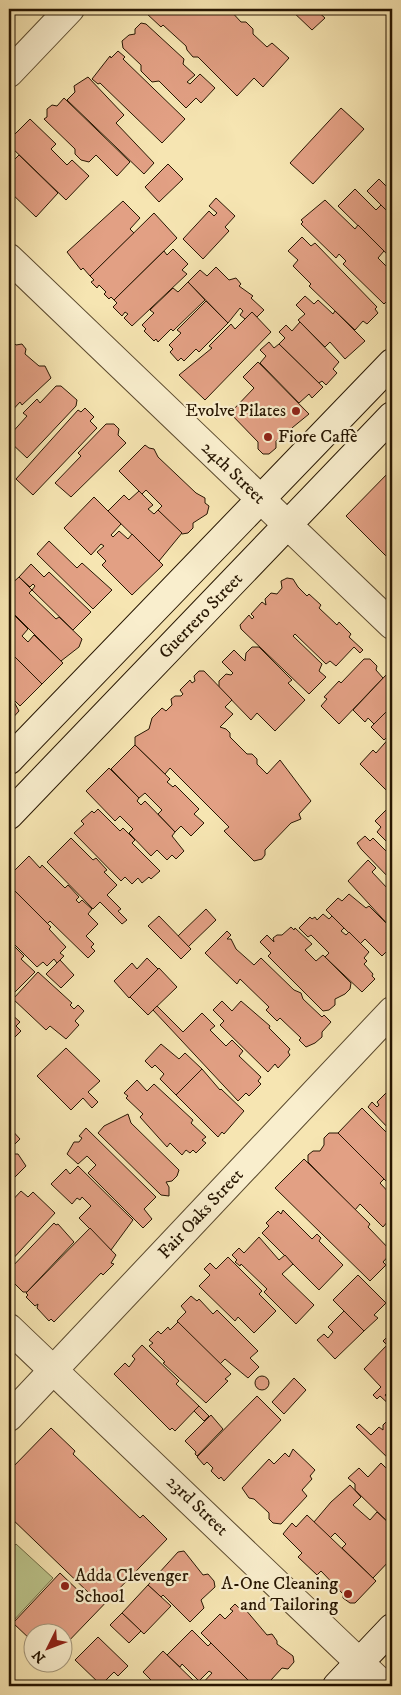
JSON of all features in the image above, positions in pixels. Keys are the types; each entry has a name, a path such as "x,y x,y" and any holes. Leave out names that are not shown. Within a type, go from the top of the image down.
{"street":[{"path":"9,73 70,9"},
{"name":"24th Street","path":"9,258 392,625"},
{"name":"Guerrero Street","path":"9,760 262,500 392,363"},
{"name":"Guerrero Street","path":"9,815 392,416"},
{"name":"Fair Oaks Street","path":"9,1417 392,1011"},
{"name":"23rd Street","path":"9,1328 384,1686"},
{"path":"337,1686 392,1628"}],"green space":[{"path":"16,1544 53,1578 13,1621 9,1617 9,1552"}],"building":[{"path":"149,9 229,9 241,22 246,22 253,29 253,34 267,47 272,43 289,58 263,87 254,78 237,96 198,57 193,57 186,46 163,25 161,27 146,13"},
{"path":"290,9 315,9 325,18 312,30"},
{"path":"141,23 146,24 184,59 183,64 195,75 187,82 190,84 200,74 215,88 201,103 196,98 186,108 159,81 152,82 141,71 141,65 123,48 122,41 129,35 135,34 135,29"},
{"path":"118,51 125,57 123,59 185,119 162,143 100,83 98,84 92,79 110,56 111,58"},
{"path":"88,77 124,115 116,123 154,163 144,174 67,100 75,92 74,86"},
{"path":"64,98 130,162 117,176 96,155 89,162 81,160 75,154 75,149 44,119 47,117 47,109 52,105 57,106"},
{"path":"341,108 364,129 313,184 290,163"},
{"path":"30,119 56,144 51,149 67,165 72,160 89,176 66,200 9,145 9,140"},
{"path":"19,155 58,193 36,217 9,191 9,165"},
{"path":"168,164 183,179 159,202 145,187"},
{"path":"379,179 392,192 392,216 367,191"},
{"path":"355,189 376,210 381,205 392,216 392,259 338,206"},
{"path":"216,198 235,216 225,227 229,231 203,259 183,239 209,211 214,216 217,213 209,206"},
{"path":"325,200 355,229 358,225 384,251 378,258 392,272 392,296 384,304 343,264 346,261 339,254 336,258 301,224 303,222 301,220"},
{"path":"123,201 140,218 130,229 134,233 90,276 83,268 81,270 67,252"},
{"path":"154,213 177,238 114,300 111,297 109,299 104,294 106,292 99,285 97,288 91,282 94,280 90,276"},
{"path":"302,237 311,246 315,243 377,307 375,309 378,313 367,324 363,321 355,330 309,286 311,284 293,266 298,260 288,251"},
{"path":"173,249 188,264 182,270 187,274 132,326 124,318 128,314 125,312 122,316 113,307 117,303 114,300 164,251 167,255"},
{"path":"216,267 229,280 236,278 241,284 239,286 253,296 251,298 264,310 257,317 252,312 245,319 240,315 243,311 240,308 228,323 188,282 200,270 207,276"},
{"path":"188,282 205,300 173,331 171,329 158,342 156,339 154,341 144,331 146,329 142,325 154,313 150,310 173,288 178,292"},
{"path":"305,296 314,304 318,300 333,314 335,311 365,341 345,359 330,342 325,347 298,320 305,314 296,305"},
{"path":"206,301 228,323 199,352 196,349 184,361 181,358 178,361 170,352 173,349 169,345 181,333 177,330"},
{"path":"252,312 271,332 205,400 179,375 212,348 209,346 231,324 235,329"},
{"path":"300,322 339,362 333,369 337,373 326,385 322,381 319,383 279,344 285,338 279,332 286,325 292,331"},
{"path":"13,342 16,345 22,344 26,349 25,354 39,366 45,366 51,378 22,405 20,402 9,414 9,352 13,347 10,344"},
{"path":"269,342 274,348 279,344 323,387 312,398 309,394 299,403 260,363 266,356 260,350"},
{"path":"258,362 309,414 276,441 276,448 269,454 263,454 258,449 258,442 228,411 230,409 232,411 254,388 243,377"},
{"path":"56,386 61,386 77,400 76,406 27,458 9,441 9,436 27,416 23,413 37,399 40,403"},
{"path":"85,408 94,417 90,421 97,428 33,495 16,479 78,410 81,412"},
{"path":"106,424 114,424 119,429 118,435 126,443 71,497 55,483 81,456 78,453"},
{"path":"145,445 154,449 158,457 196,493 205,498 205,503 209,506 207,514 193,523 193,528 188,533 182,534 158,510 162,506 146,490 142,494 119,471"},
{"path":"392,469 392,562 346,516"},
{"path":"139,491 153,505 148,509 154,514 158,510 182,533 159,561 108,511 124,495 129,500"},
{"path":"94,497 121,524 111,535 113,537 119,531 128,539 132,534 163,565 132,595 102,565 106,561 97,552 104,546 101,544 91,555 64,528"},
{"path":"49,541 77,568 82,563 112,590 93,609 37,554"},
{"path":"31,564 44,577 49,572 91,612 73,630 32,590 35,586 33,584 30,587 19,577"},
{"path":"19,577 32,590 29,593 56,619 59,617 82,639 79,647 61,661 9,609 9,586"},
{"path":"287,578 293,579 307,596 309,594 321,605 319,608 337,625 339,622 351,634 349,637 363,650 360,653 354,647 336,666 330,661 326,664 295,634 293,636 322,664 319,671 326,677 309,694 241,629 240,625 249,615 252,619 254,617 251,614 262,602 266,605 265,599 271,593 277,594 282,588 281,581"},
{"path":"13,614 28,629 22,636 28,642 34,635 63,663 42,684 9,651 9,615"},
{"path":"252,647 259,647 292,680 288,683 305,700 275,731 257,713 251,720 219,687 219,681 226,674 231,675 233,673 222,662 234,650 245,661 246,653"},
{"path":"9,651 42,684 20,706 9,695"},
{"path":"364,659 370,659 377,666 376,670 383,678 339,724 321,706 327,699 324,697 339,681 341,683"},
{"path":"199,671 204,671 232,700 225,707 233,714 220,727 230,733 230,737 247,754 252,754 257,759 257,764 267,774 280,760 311,801 299,814 301,819 291,823 265,850 265,855 262,859 254,861 224,831 229,827 170,768 165,774 135,745 135,737 149,729 152,718 162,708 166,711 172,705 171,699 183,694 180,690 190,680 192,683 195,681 194,676"},
{"path":"386,675 390,678 392,676 392,706 374,724 368,718 365,722 353,710"},
{"path":"9,701 12,704 14,702 19,711 9,722"},
{"path":"392,706 392,735 391,737 389,735 384,740 371,727"},
{"path":"392,735 392,784 386,790 360,764 373,750 376,753"},
{"path":"135,745 170,779 167,782 173,787 175,785 199,809 194,814 204,823 191,836 181,826 175,832 158,814 162,810 145,793 139,798 111,769"},
{"path":"109,768 139,798 137,801 141,805 145,801 175,832 172,836 184,851 176,859 172,855 167,860 157,850 151,856 129,833 133,829 120,816 115,821 86,791"},
{"path":"390,806 392,809 392,847 377,832 381,827 375,821"},
{"path":"98,809 120,831 123,828 135,840 132,843 160,871 151,879 149,877 142,883 138,878 132,884 125,877 121,881 74,833 84,824 81,821 92,811 94,813"},
{"path":"365,836 370,841 373,838 392,857 392,881 357,843"},
{"path":"71,838 93,860 96,858 107,870 104,872 117,885 107,895 121,909 118,911 127,920 122,924 100,902 93,909 47,862"},
{"path":"29,856 40,868 42,865 65,888 68,885 79,897 76,900 79,903 82,900 92,909 88,914 98,924 86,936 94,944 91,947 95,951 88,958 50,921 47,924 9,885 9,876"},
{"path":"368,860 376,868 372,872 388,889 392,884 392,929 348,881"},
{"path":"9,885 51,927 49,929 66,947 60,953 64,956 57,963 54,959 47,966 43,962 37,967 9,939"},
{"path":"349,894 366,908 369,906 392,929 392,946 382,956 365,939 360,944 326,910 338,898 342,901"},
{"path":"206,909 216,920 188,947 178,936"},
{"path":"323,914 329,919 332,916 344,928 341,931 346,935 349,932 369,952 364,958 367,961 364,964 375,979 362,992 325,957 329,953 311,935 308,937 299,928 310,917 312,919 315,917 317,920"},
{"path":"159,916 191,949 181,959 148,926"},
{"path":"291,927 294,930 295,928 312,944 305,950 316,961 323,955 351,983 350,989 335,999 335,1005 329,1010 323,1011 268,956 271,953 260,942 267,935 274,942 273,938 277,935 282,935"},
{"path":"227,931 231,935 227,939 231,939 236,949 254,965 261,958 294,990 301,993 303,999 322,1017 324,1015 331,1022 322,1032 322,1037 315,1043 306,1047 299,1040 301,1038 280,1018 277,1021 266,1010 269,1007 240,979 237,984 205,953"},
{"path":"9,945 13,945 24,956 21,959 35,972 11,996 9,994"},
{"path":"147,958 158,969 129,998 114,981 132,963 137,969"},
{"path":"60,960 74,975 61,988 46,974"},
{"path":"159,968 177,987 148,1015 130,997"},
{"path":"38,972 72,1003 70,1005 74,1009 78,1005 84,1011 75,1021 79,1025 66,1039 50,1026 46,1030 13,999"},
{"path":"222,1001 232,1011 241,1001 270,1026 269,1028 290,1049 288,1052 290,1055 278,1068 275,1064 268,1072 220,1025 224,1021 213,1010"},
{"path":"157,1006 183,1032 202,1013 215,1026 210,1030 226,1046 232,1040 243,1051 239,1056 261,1077 258,1081 261,1084 249,1096 246,1093 238,1101 153,1010"},
{"path":"9,1012 20,1022 16,1026 21,1031 9,1043"},
{"path":"161,1044 179,1059 185,1053 202,1069 176,1095 160,1079 164,1074 155,1065 152,1068 145,1061"},
{"path":"66,1048 100,1081 88,1092 98,1102 92,1108 83,1098 71,1110 37,1076"},
{"path":"202,1069 220,1090 244,1111 224,1134 222,1132 218,1137 176,1095"},
{"path":"137,1080 147,1091 154,1084 193,1120 191,1123 206,1137 202,1140 206,1143 196,1153 193,1150 190,1153 186,1150 182,1155 170,1143 167,1147 140,1117 143,1114 126,1098 128,1096 124,1093"},
{"path":"392,1091 392,1132 368,1107 372,1102 377,1107 379,1105 377,1102 387,1092 389,1094"},
{"path":"362,1108 392,1138 392,1187 338,1133"},
{"path":"128,1114 131,1123 179,1170 177,1176 172,1181 166,1182 169,1187 169,1196 161,1195 98,1133 104,1126"},
{"path":"9,1127 20,1139 9,1150"},
{"path":"86,1128 156,1197 144,1209 152,1219 143,1228 88,1173 96,1165 87,1156 78,1164 67,1154 74,1142 79,1142 82,1138 79,1136"},
{"path":"329,1133 338,1133 384,1179 380,1183 392,1196 392,1223 389,1220 383,1227 360,1204 355,1210 308,1162 308,1155 313,1151 320,1151 324,1145 324,1138"},
{"path":"9,1150 13,1154 18,1154 26,1166 9,1183"},
{"path":"304,1159 370,1224 368,1227 392,1252 383,1262 386,1265 370,1281 275,1188"},
{"path":"78,1166 133,1220 111,1250 79,1218 91,1206 82,1197 80,1200 77,1198 72,1204 51,1184 66,1169 70,1174"},
{"path":"21,1191 28,1197 33,1192 55,1213 9,1263 9,1204"},
{"path":"283,1210 312,1239 317,1234 321,1238 319,1241 343,1265 319,1290 262,1233 269,1226 266,1223 278,1211 281,1214"},
{"path":"54,1223 58,1224 74,1242 27,1292 23,1292 12,1281 15,1279 9,1274 9,1270"},
{"path":"90,1228 116,1255 111,1263 114,1264 103,1275 101,1273 54,1322 51,1319 49,1321 37,1308 38,1304 35,1306 26,1297 28,1295 26,1293"},
{"path":"259,1237 279,1260 285,1255 293,1264 282,1274 314,1305 296,1324 264,1292 267,1289 241,1264 240,1266 235,1262 237,1260 232,1255 239,1248 244,1253"},
{"path":"228,1257 262,1291 259,1294 276,1311 254,1333 238,1317 235,1321 199,1286 210,1275 204,1269 210,1263 216,1269"},
{"path":"358,1275 386,1303 374,1315 378,1318 364,1331 333,1300"},
{"path":"191,1296 197,1301 199,1299 213,1314 217,1310 258,1351 250,1358 259,1367 248,1378 225,1359 220,1364 177,1321 186,1312 181,1306"},
{"path":"344,1311 364,1331 335,1359 317,1340 324,1334 328,1338 333,1332 328,1327"},
{"path":"178,1322 231,1374 225,1379 228,1381 206,1403 163,1363 165,1362 149,1346 153,1343 149,1340 158,1331 161,1334 168,1327 170,1330"},
{"path":"392,1332 392,1350 383,1341"},
{"path":"142,1345 179,1381 176,1384 199,1406 175,1431 172,1428 170,1430 114,1374 125,1363 129,1367 135,1359 132,1356"},
{"path":"387,1345 392,1350 392,1388 385,1395 392,1403 392,1407 380,1396 377,1399 373,1395 381,1387 364,1369"},
{"path":"259,1376 265,1376 269,1383 265,1390 259,1390 255,1386 255,1380"},
{"path":"294,1378 306,1390 284,1414 272,1402"},
{"path":"257,1396 281,1420 224,1481 221,1477 219,1479 211,1471 213,1468 207,1462 204,1465 197,1457"},
{"path":"199,1406 209,1416 204,1421 194,1411"},
{"path":"211,1415 223,1429 197,1456 196,1452 185,1441"},
{"path":"388,1420 392,1420 392,1462 356,1427 359,1424 371,1435 379,1427 383,1430 383,1425"},
{"name":"Adda Clevenger School","path":"51,1428 75,1451 73,1454 140,1518 143,1515 167,1539 72,1638 72,1622 22,1622 22,1632 13,1623 60,1573 86,1598 90,1594 9,1516 9,1471"},
{"path":"293,1449 315,1470 310,1476 312,1479 302,1490 307,1496 281,1524 273,1523 269,1519 269,1513 254,1499 249,1498 242,1488 269,1459 274,1464 285,1453 289,1457"},
{"path":"381,1463 392,1474 392,1526 355,1490 355,1484 348,1478 359,1468 368,1477"},
{"path":"350,1485 361,1497 353,1505 370,1520 377,1512 392,1526 392,1558 373,1578 342,1548 346,1544 335,1533 330,1538 314,1522 331,1502"},
{"path":"307,1515 376,1581 355,1603 350,1603 343,1598 343,1594 321,1571 317,1575 298,1557 302,1553 283,1534 292,1523 296,1527"},
{"path":"184,1551 203,1575 208,1574 214,1581 215,1587 201,1600 204,1608 190,1622 163,1595 161,1597 148,1585 178,1552"},
{"path":"148,1585 171,1606 144,1634 122,1613"},
{"path":"235,1604 241,1610 245,1609 267,1635 272,1634 277,1644 293,1656 294,1662 288,1669 282,1668 271,1680 274,1683 270,1686 254,1686 201,1633 220,1614 225,1619 233,1611 230,1609"},
{"path":"122,1613 141,1631 129,1643 110,1625"},
{"path":"192,1630 208,1646 211,1643 254,1686 200,1686 212,1673 209,1671 199,1681 182,1664 180,1667 167,1655"},
{"path":"98,1637 128,1666 118,1676 114,1672 101,1685 75,1660"},
{"path":"163,1651 197,1684 195,1686 157,1686 143,1672"}],"place":[{"name":"Evolve Pilates","path":"296,411"},
{"name":"Fiore Caffè","path":"268,437"},
{"name":"Adda Clevenger School","path":"65,1586"},
{"name":"A-One Cleaning and Tailoring","path":"348,1594"}]}
